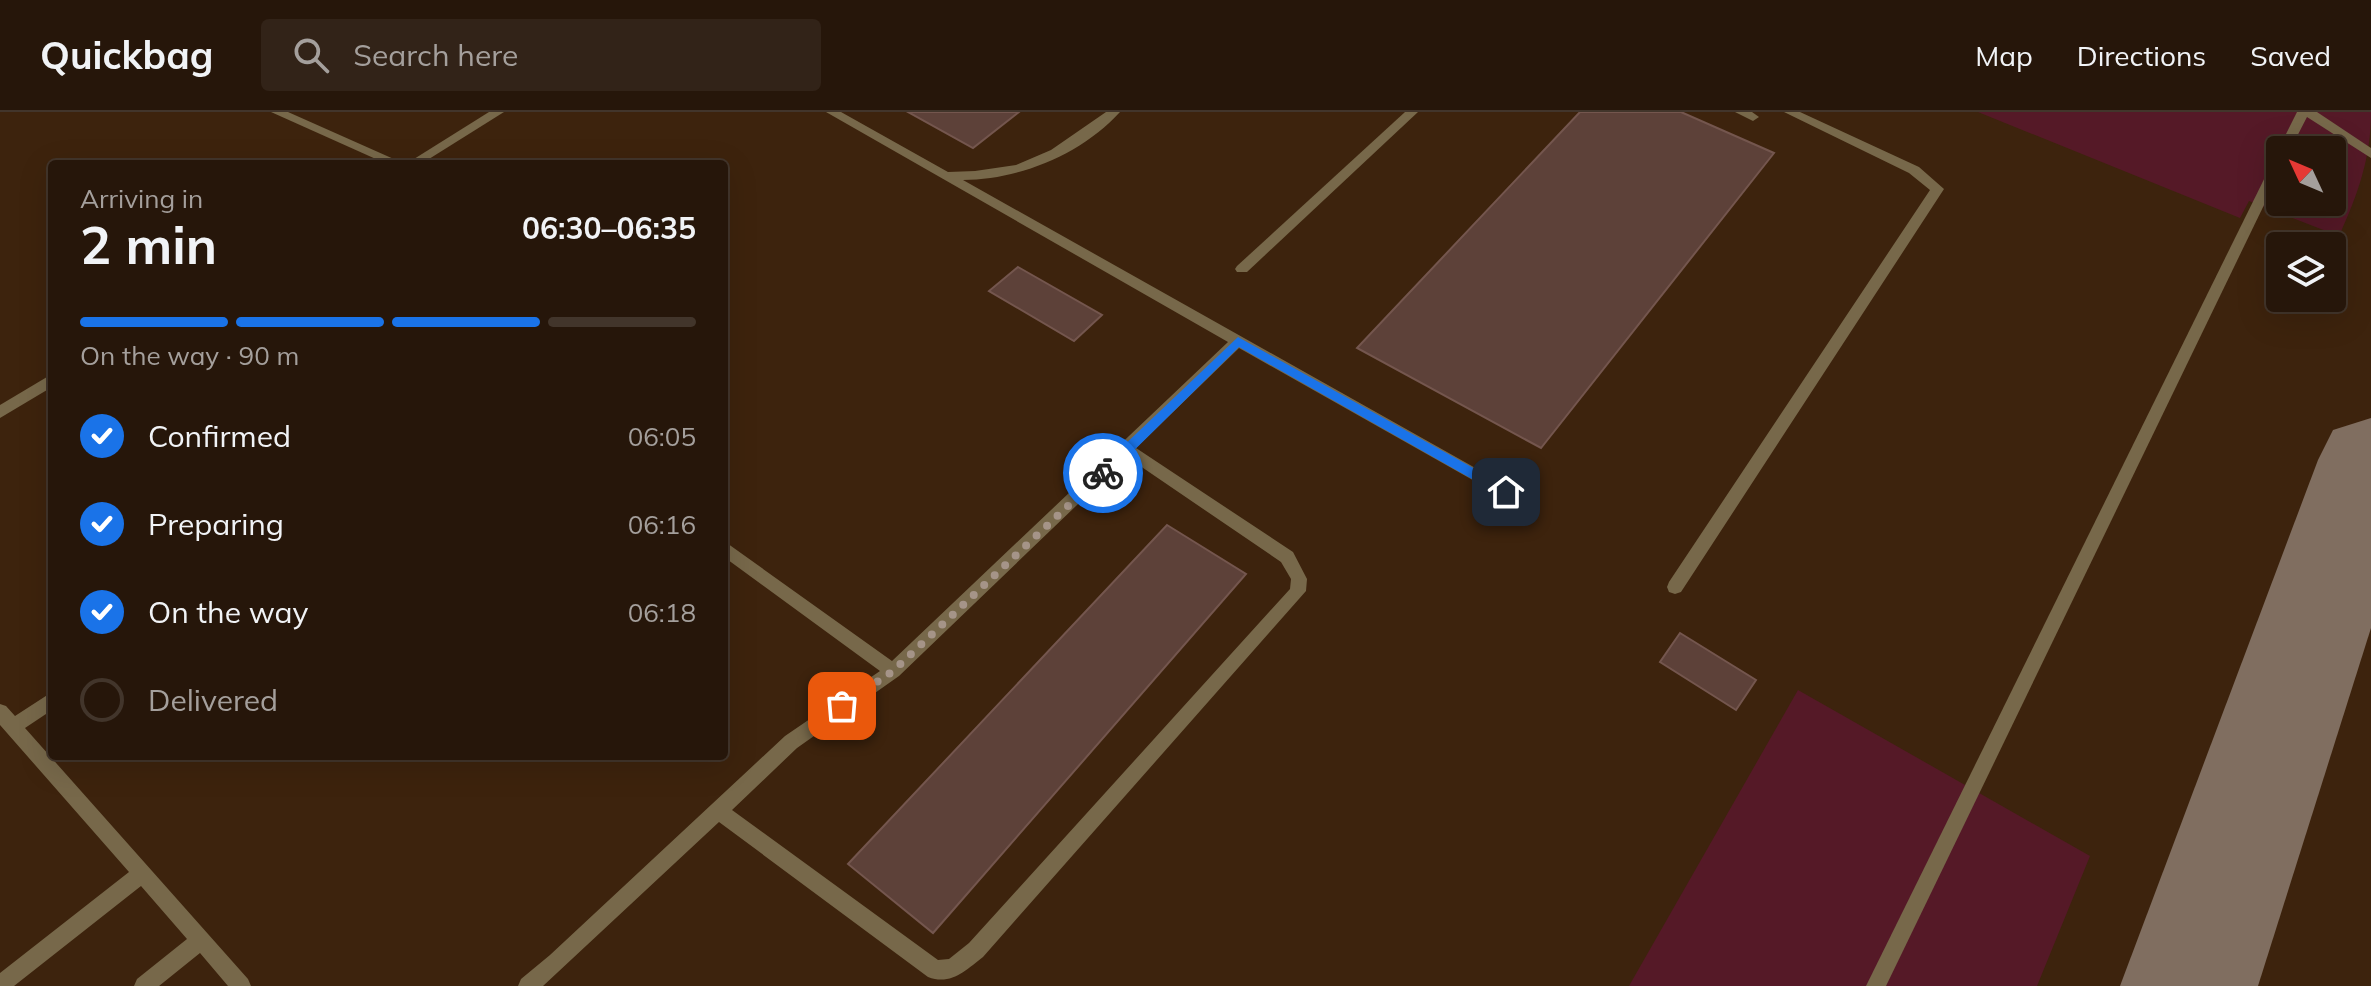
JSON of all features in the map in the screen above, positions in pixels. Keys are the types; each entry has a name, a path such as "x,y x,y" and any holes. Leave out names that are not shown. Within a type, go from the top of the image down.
{"lane":[{"path":"277,112 390,160"},
{"path":"419,160 498,112"},
{"path":"832,112 1506,492"},
{"path":"946,176 982,177 1016,172 1071,145 1114,112"},
{"path":"1242,269 1412,112"},
{"path":"1675,587 1937,189 1914,170 1818,118 1790,112"},
{"path":"2292,136 2305,112 2371,154"},
{"path":"1876,986 2266,188"},
{"path":"528,986 791,742 893,671 1128,450 1238,341"},
{"path":"0,412 48,382"},
{"path":"719,811 935,970 953,969 976,950 1298,591 1299,579 1287,557 1128,450"},
{"path":"728,551 893,671"},
{"path":"13,727 48,703"},
{"path":"0,712 241,986"},
{"path":"0,985 141,874"},
{"path":"144,986 201,940"}],"shaded area":[{"path":"0,112 2371,112 2371,986 0,986"},
{"path":"1978,112 2371,112 2369,145 2362,176 2341,232 2329,232 2288,216 2346,216 2346,136 2266,136 2266,208 2249,201 2240,218"},
{"path":"1798,690 2090,856 2037,986 1629,986"}],"building":[{"path":"908,112 1019,112 973,148"},
{"path":"1580,112 1681,112 1774,153 1541,448 1357,348"},
{"path":"1018,267 1102,315 1074,341 989,291"},
{"path":"1167,525 1246,574 933,933 848,864"},
{"path":"1680,633 1756,680 1736,710 1660,662"}],"taxiway":[{"path":"2189,986 2371,460"}],"way so far":[{"path":"842,706 893,671 1103,473"}],"route":[{"path":"1103,473 1238,341 1506,492"}]}
